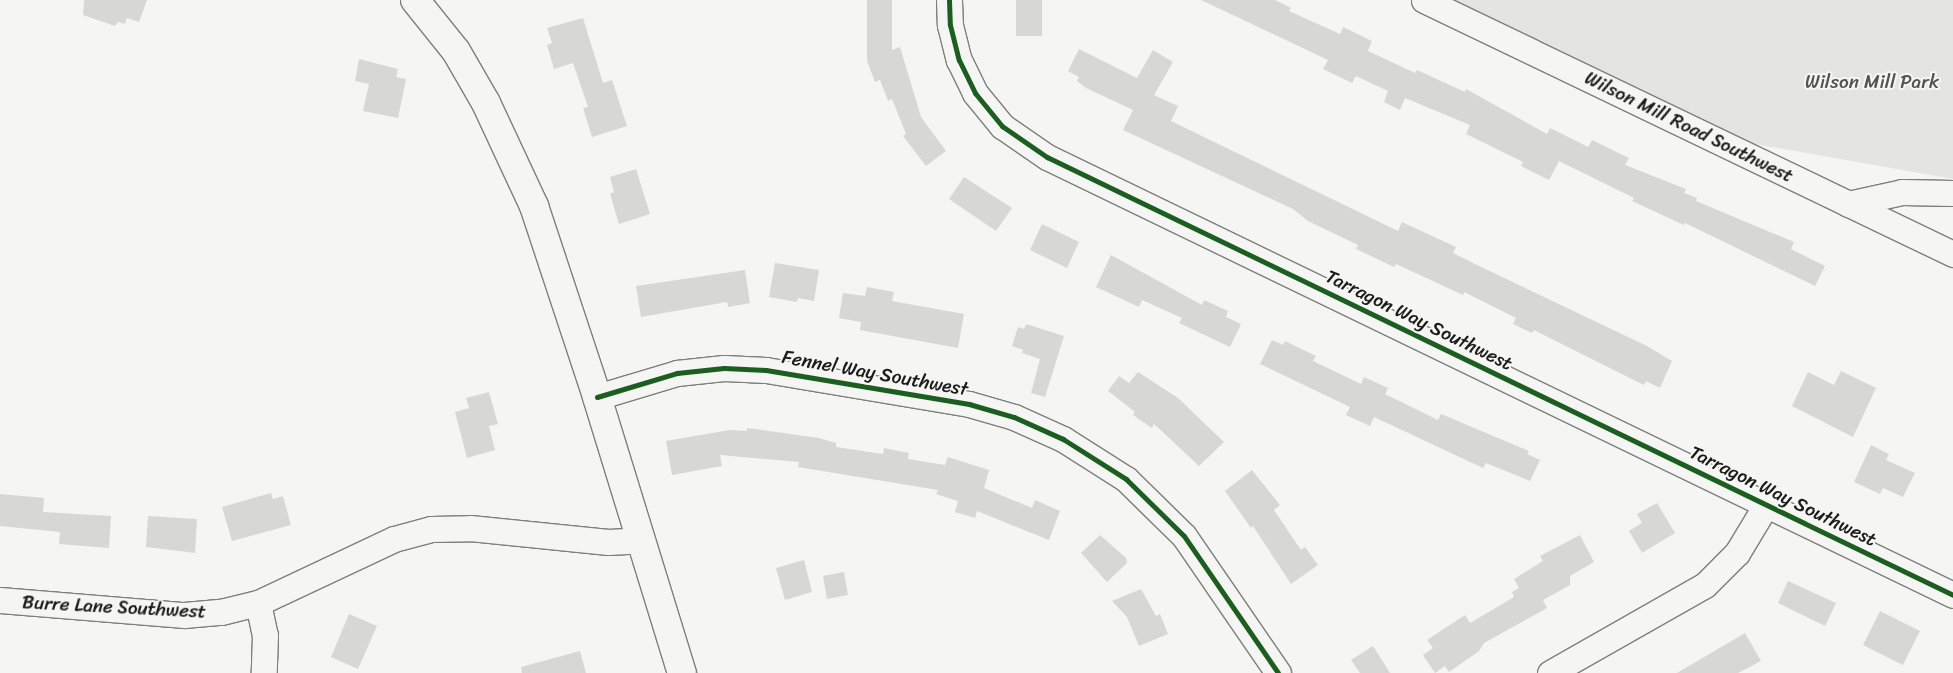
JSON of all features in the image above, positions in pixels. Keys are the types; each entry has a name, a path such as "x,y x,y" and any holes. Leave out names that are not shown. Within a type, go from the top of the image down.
{"street":[{"path":"415,0 456,51 502,138 534,206 597,397 682,673"},
{"name":"Tarragon Way Southwest","path":"949,0 950,25 959,60 975,93 1002,126 1047,157 1953,595"},
{"name":"Wilson Mill Road Southwest","path":"1424,0 1953,254"},
{"path":"1848,204 1902,192 1953,193"},
{"name":"Fennel Way Southwest","path":"597,397 676,373 724,368 766,370 969,404 1014,417 1063,439 1132,486 1184,536 1278,673"},
{"path":"1550,673 1705,585 1737,553 1766,505"},
{"name":"Burre Lane Southwest","path":"0,600 184,615 221,612 258,603 394,539 431,529 470,528 608,542 642,540"},
{"path":"258,603 265,635 264,673"}],"green space":[{"name":"Wilson Mill Park","path":"1436,0 1953,0 1953,179 1715,137"}],"building":[{"path":"84,0 147,0 139,22 127,18 125,24 118,22 115,26 83,15"},
{"path":"867,0 892,0 892,50 900,47 921,117 946,151 926,166 903,136 906,134 892,99 888,101 880,80 875,82 867,61"},
{"path":"1016,0 1042,0 1042,36 1016,36"},
{"path":"1201,0 1275,0 1291,8 1289,11 1340,34 1343,27 1372,41 1368,51 1415,73 1417,70 1465,92 1466,89 1547,134 1550,128 1588,147 1592,140 1629,158 1625,165 1686,189 1684,193 1697,198 1696,201 1794,242 1791,249 1825,266 1815,286 1685,223 1684,225 1632,201 1634,198 1559,161 1549,180 1521,166 1523,162 1466,134 1470,125 1405,98 1400,110 1384,102 1388,91 1356,76 1352,83 1323,69 1328,60"},
{"path":"583,18 603,83 612,80 627,126 592,137 583,108 588,107 573,63 554,69 547,45 552,43 547,28"},
{"path":"1079,49 1137,78 1153,50 1173,62 1154,95 1178,106 1171,121 1398,231 1402,222 1456,247 1453,253 1647,346 1672,361 1660,388 1646,381 1644,385 1534,330 1532,333 1513,324 1516,318 1464,292 1463,295 1396,264 1394,267 1356,249 1358,245 1308,221 1293,209 1123,130 1133,110 1086,88 1077,81 1079,77 1068,71"},
{"path":"359,59 398,69 396,77 406,79 398,118 363,111 369,84 355,81"},
{"path":"636,169 650,214 619,224 610,194 614,192 610,177"},
{"path":"964,177 1012,208 996,231 949,199"},
{"path":"1042,224 1079,242 1067,268 1030,250"},
{"path":"1111,255 1202,305 1204,300 1228,311 1226,317 1241,324 1230,347 1179,323 1182,318 1142,300 1139,307 1096,287"},
{"path":"775,263 819,270 814,301 798,298 797,302 769,297"},
{"path":"745,270 750,303 728,307 727,302 641,317 636,286"},
{"path":"867,287 894,292 892,301 964,314 958,348 860,330 861,322 839,318 843,293 865,296"},
{"path":"1026,324 1064,336 1045,397 1031,393 1040,359 1022,353 1023,350 1012,346 1018,327 1024,329"},
{"path":"1272,340 1283,345 1285,341 1316,356 1313,361 1361,384 1364,377 1388,388 1385,394 1438,420 1441,414 1529,451 1527,454 1540,460 1530,481 1486,463 1483,468 1374,417 1370,426 1346,415 1350,407 1260,364"},
{"path":"1841,371 1876,388 1853,437 1792,406 1808,372 1834,385"},
{"path":"1138,372 1178,398 1224,442 1199,466 1154,424 1152,428 1133,415 1135,412 1108,391 1119,376 1129,383"},
{"path":"489,392 498,424 489,426 495,450 467,458 455,412 469,408 466,398"},
{"path":"747,428 819,438 836,443 836,447 883,454 884,448 909,453 908,459 945,465 948,457 989,470 984,488 1032,508 1035,500 1060,511 1049,540 977,511 975,518 955,512 958,501 936,494 938,490 798,467 799,462 720,455 722,466 672,475 666,441 730,430 747,431"},
{"path":"1871,445 1889,454 1886,460 1915,473 1903,497 1883,488 1880,494 1854,482"},
{"path":"1252,470 1280,505 1274,510 1301,550 1305,547 1318,565 1291,584 1253,526 1251,528 1225,491"},
{"path":"271,493 273,499 283,496 291,525 232,541 222,507"},
{"path":"0,494 44,498 43,512 111,516 109,548 59,544 60,532 0,526"},
{"path":"1657,503 1675,533 1642,553 1629,531 1642,523 1637,514"},
{"path":"148,516 197,519 195,553 146,547"},
{"path":"1100,535 1126,558 1127,563 1107,582 1081,553"},
{"path":"1580,535 1594,562 1570,576 1570,585 1543,600 1547,608 1484,643 1479,651 1449,672 1445,666 1435,673 1423,655 1433,648 1427,640 1465,615 1470,623 1514,597 1512,592 1519,588 1514,579 1543,561 1540,556"},
{"path":"804,560 812,592 785,600 776,568"},
{"path":"844,572 848,595 827,599 823,576"},
{"path":"1788,581 1836,603 1825,626 1778,603"},
{"path":"1141,589 1156,616 1160,614 1168,634 1139,646 1127,617 1112,601"},
{"path":"1880,611 1920,631 1903,665 1863,645"},
{"path":"349,614 377,626 358,669 331,657"},
{"path":"1745,633 1761,661 1738,673 1677,673"},
{"path":"1373,646 1390,673 1360,673 1351,660"},
{"path":"580,651 586,673 522,673 521,667"}],"cycle path":[{"path":"949,0 950,25 959,60 975,93 1002,126 1047,157 1953,595"},
{"path":"597,397 677,373 724,368 766,370 969,404 1014,417 1063,439 1126,479 1184,536 1278,673"}]}
